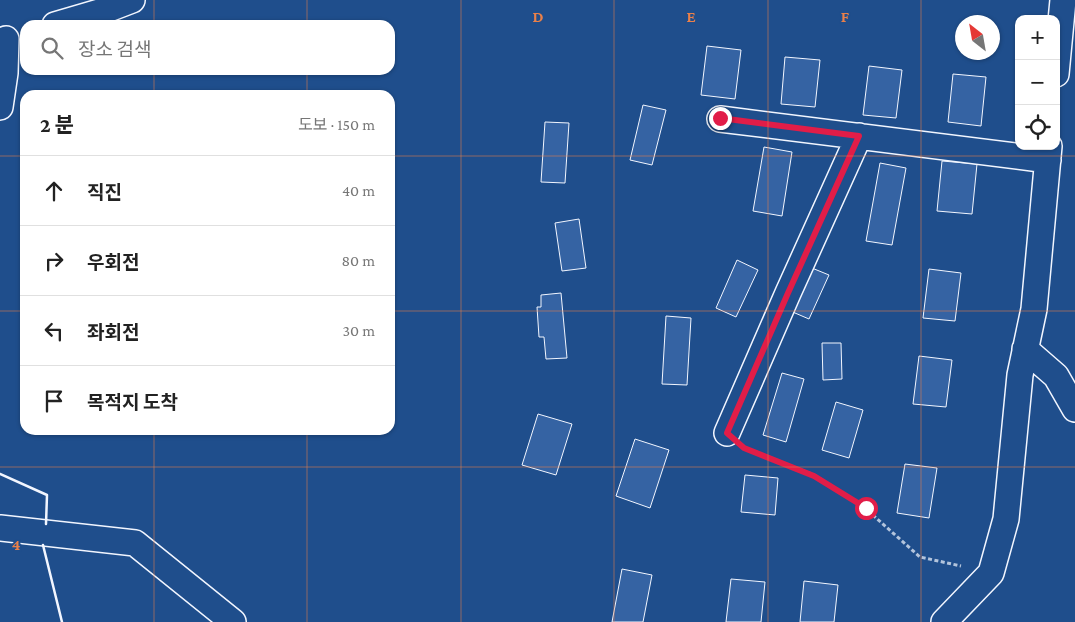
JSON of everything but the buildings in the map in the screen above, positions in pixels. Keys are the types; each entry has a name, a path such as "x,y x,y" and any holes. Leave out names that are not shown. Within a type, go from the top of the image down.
{"street":[{"path":"72,20 132,0"},
{"path":"1057,60 1063,0"},
{"path":"0,107 10,36"},
{"path":"720,118 859,136 1049,153 1034,309 1020,375 1006,519 991,573 944,622"},
{"path":"727,433 859,136"},
{"path":"1026,349 1056,376 1075,409"},
{"path":"0,528 136,543 233,622"}],"path":[{"path":"727,433 744,448 814,476 866,508 920,557 991,573"}],"wall":[{"path":"0,474 47,495 46,524"},
{"path":"43,545 62,622"}],"route":[{"path":"720,118 859,136 727,433 744,448 814,476 866,508"}]}
